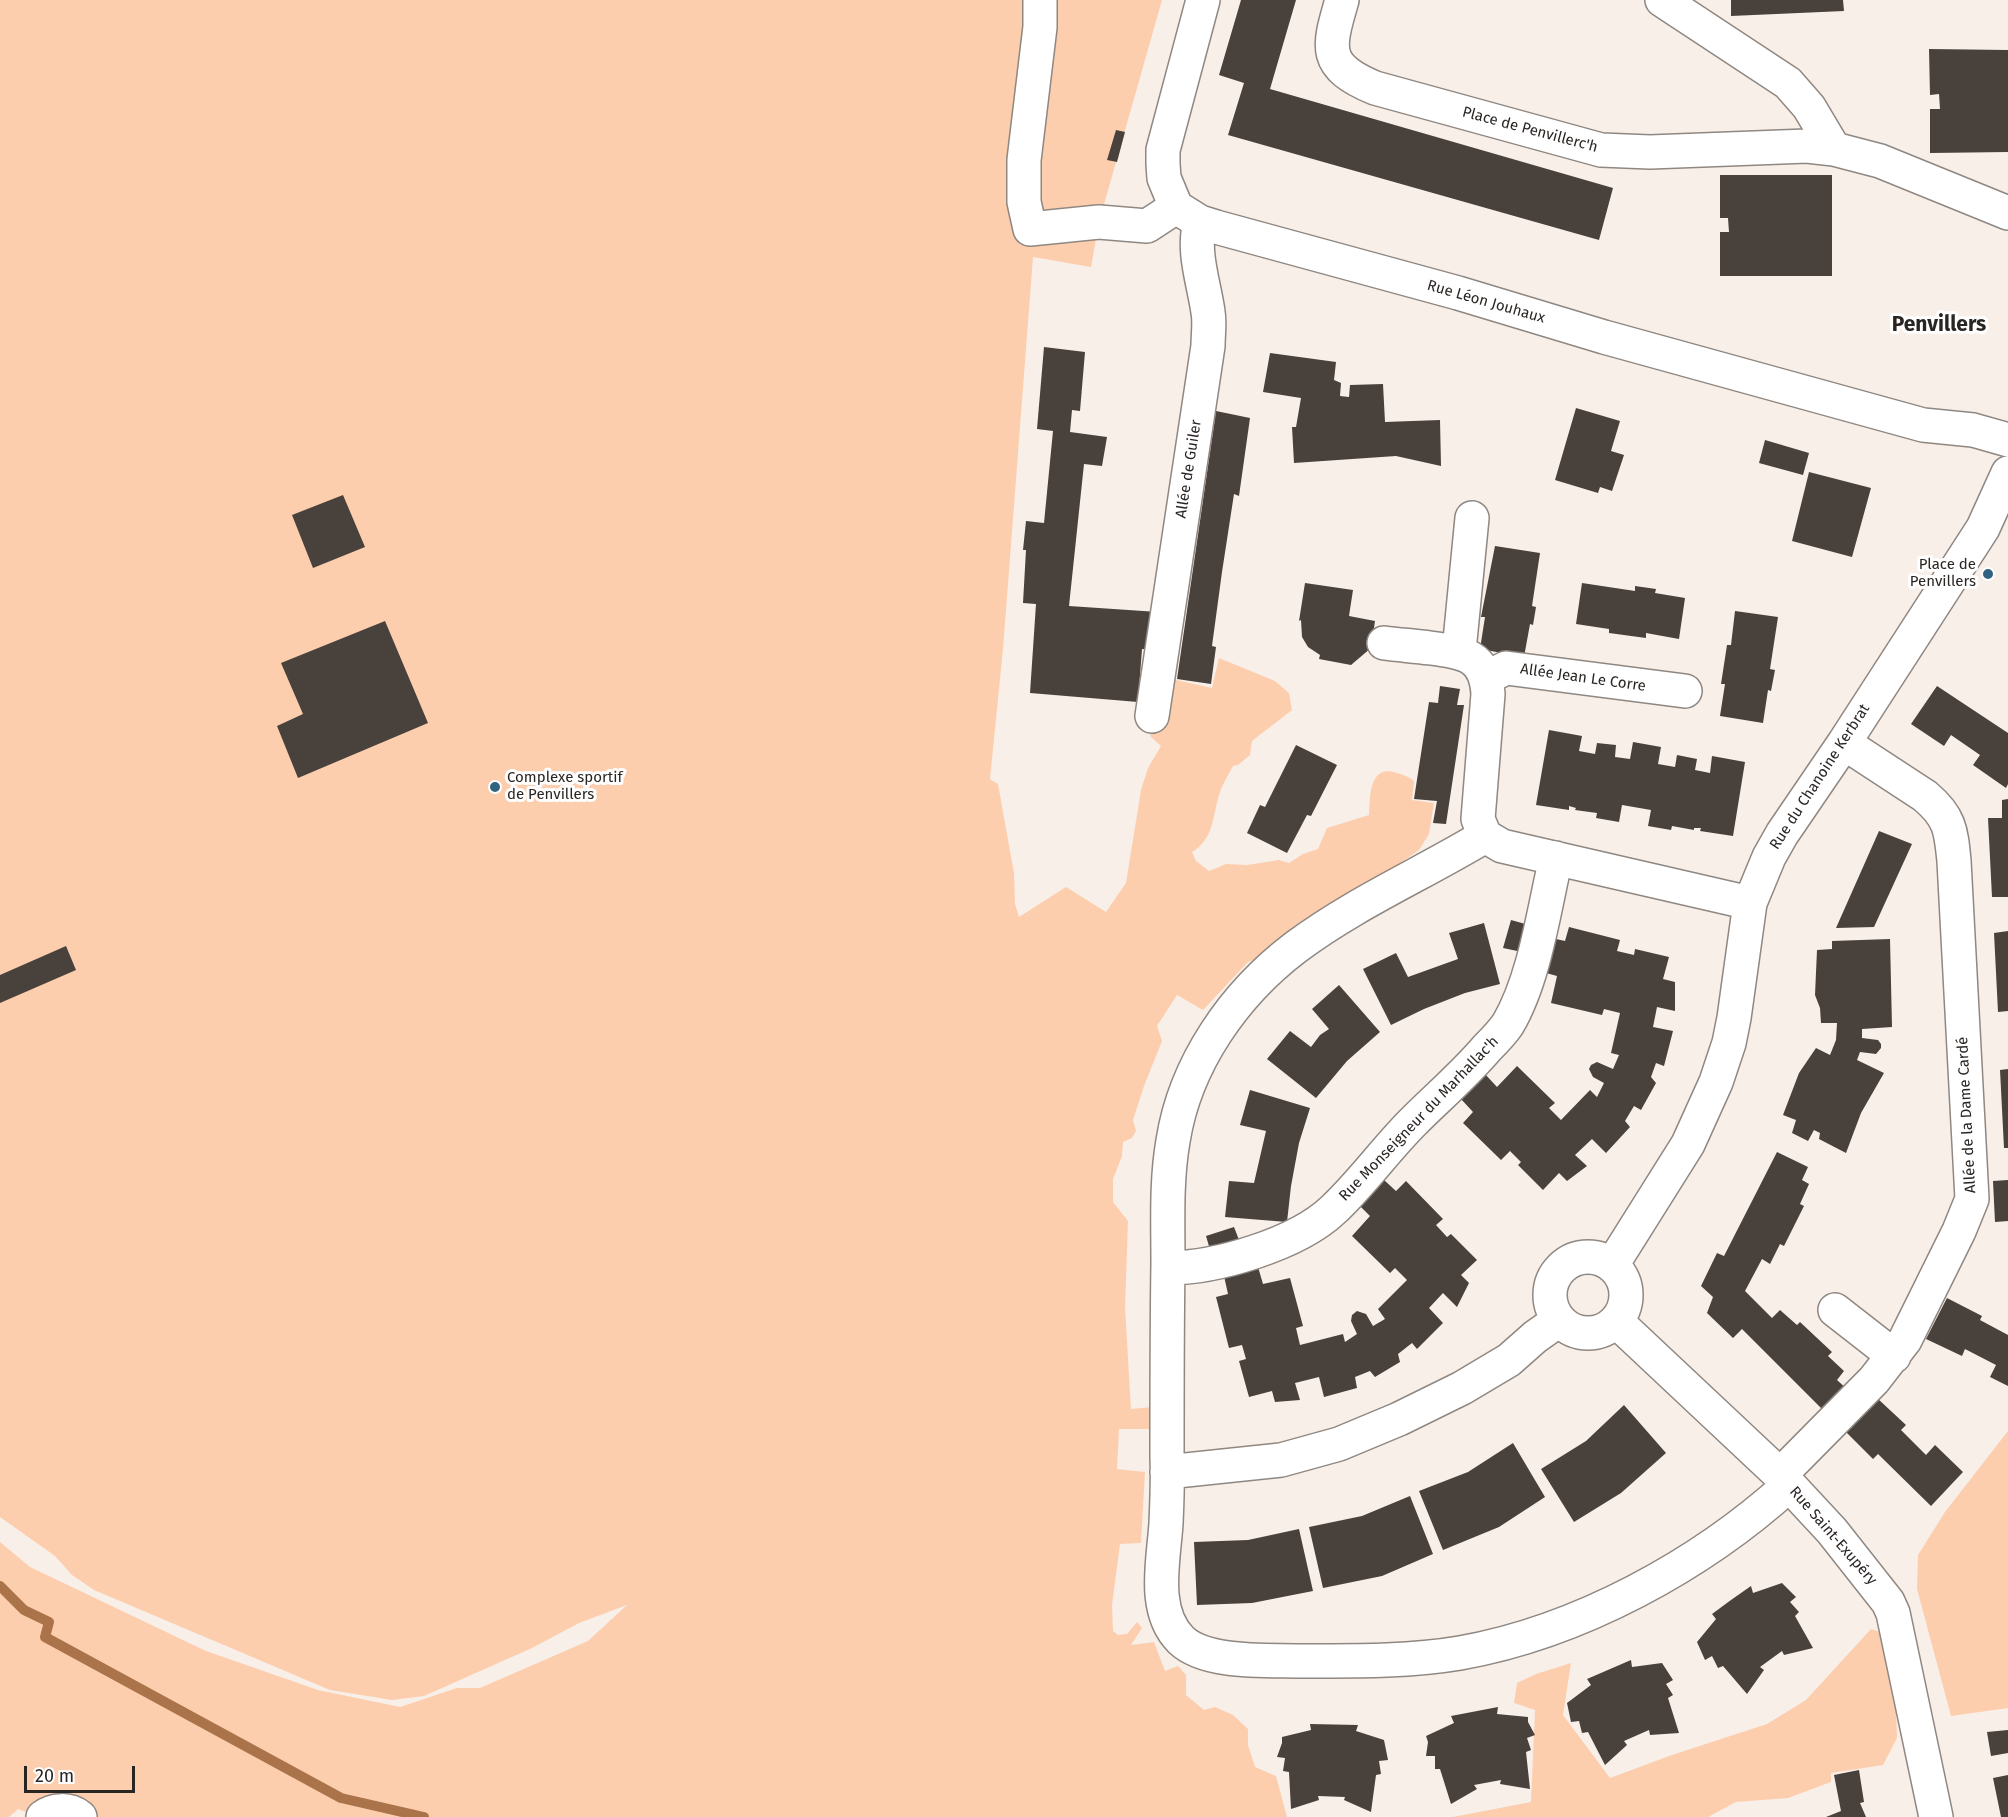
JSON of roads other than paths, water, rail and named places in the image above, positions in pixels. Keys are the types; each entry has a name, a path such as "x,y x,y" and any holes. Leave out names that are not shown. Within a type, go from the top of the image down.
{"street":[{"path":"1040,0 1040,27 1023,160 1024,202 1030,229 1099,222 1147,226 1188,215 1164,178 1163,150 1203,0"},
{"name":"Place de Penvillerc'h","path":"1342,0 1332,32 1331,46 1334,56 1347,74 1375,88 1601,150 1650,152 1807,146 1834,149 1880,161 2008,213"},
{"path":"1662,0 1788,82 1809,107 1834,149"},
{"name":"Allée de Guiler","path":"1152,716 1208,345 1208,314 1201,281 1198,238 1188,215"},
{"name":"Rue Léon Jouhaux","path":"1188,215 1923,425 1973,430 2008,440"},
{"path":"1183,328 1201,281"},
{"name":"Rue du Chanoine Kerbrat","path":"1612,1265 1688,1144 1706,1108 1729,1043 1750,903 1769,857 1983,528 2008,473"},
{"path":"1459,651 1472,518"},
{"path":"1384,643 1459,651 1477,663 1487,682 1479,809 1479,819 1485,836 1502,846 1750,903"},
{"name":"Allée Jean Le Corre","path":"1487,682 1494,674 1506,668 1685,692"},
{"name":"Allée de la Dame Cardé","path":"1785,1480 1874,1380 1905,1340 1970,1210 1972,1199 1954,861 1952,838 1947,820 1937,806 1844,743"},
{"path":"1485,836 1372,898 1293,949 1262,978 1222,1023 1183,1099 1170,1163 1167,1472 1162,1592 1168,1617 1180,1639 1196,1650 1221,1657 1252,1660 1407,1660 1460,1653 1524,1638 1606,1605 1653,1581 1742,1525 1785,1480"},
{"name":"Rue Monseigneur du Marhallac'h","path":"1168,1268 1200,1266 1253,1251 1294,1235 1312,1225 1332,1211 1412,1123 1469,1069 1502,1032 1515,1008 1533,958 1556,858"},
{"path":"1588,1256 1600,1258 1612,1265 1619,1271 1627,1290 1624,1311 1616,1322 1599,1332 1588,1334 1577,1332 1559,1320 1550,1297 1551,1285 1565,1264 1575,1258 1588,1256"},
{"path":"1835,1310 1894,1356"},
{"path":"1167,1472 1273,1461 1339,1444 1400,1419 1462,1388 1509,1360 1559,1320"},
{"name":"Rue Saint-Exupéry","path":"1616,1322 1785,1480 1832,1531 1884,1597 1893,1613 1936,1817"},
{"path":"43,1817 47,1813 60,1810 74,1812 80,1817"}],"waterway":[{"path":"0,1586 24,1610 49,1622 45,1637 341,1798 424,1817"}],"place":[{"name":"Place de Penvillers","path":"1988,574"},
{"name":"Complexe sportif de Penvillers","path":"495,787"}],"district":[{"name":"Penvillers","path":"1939,325"}]}
